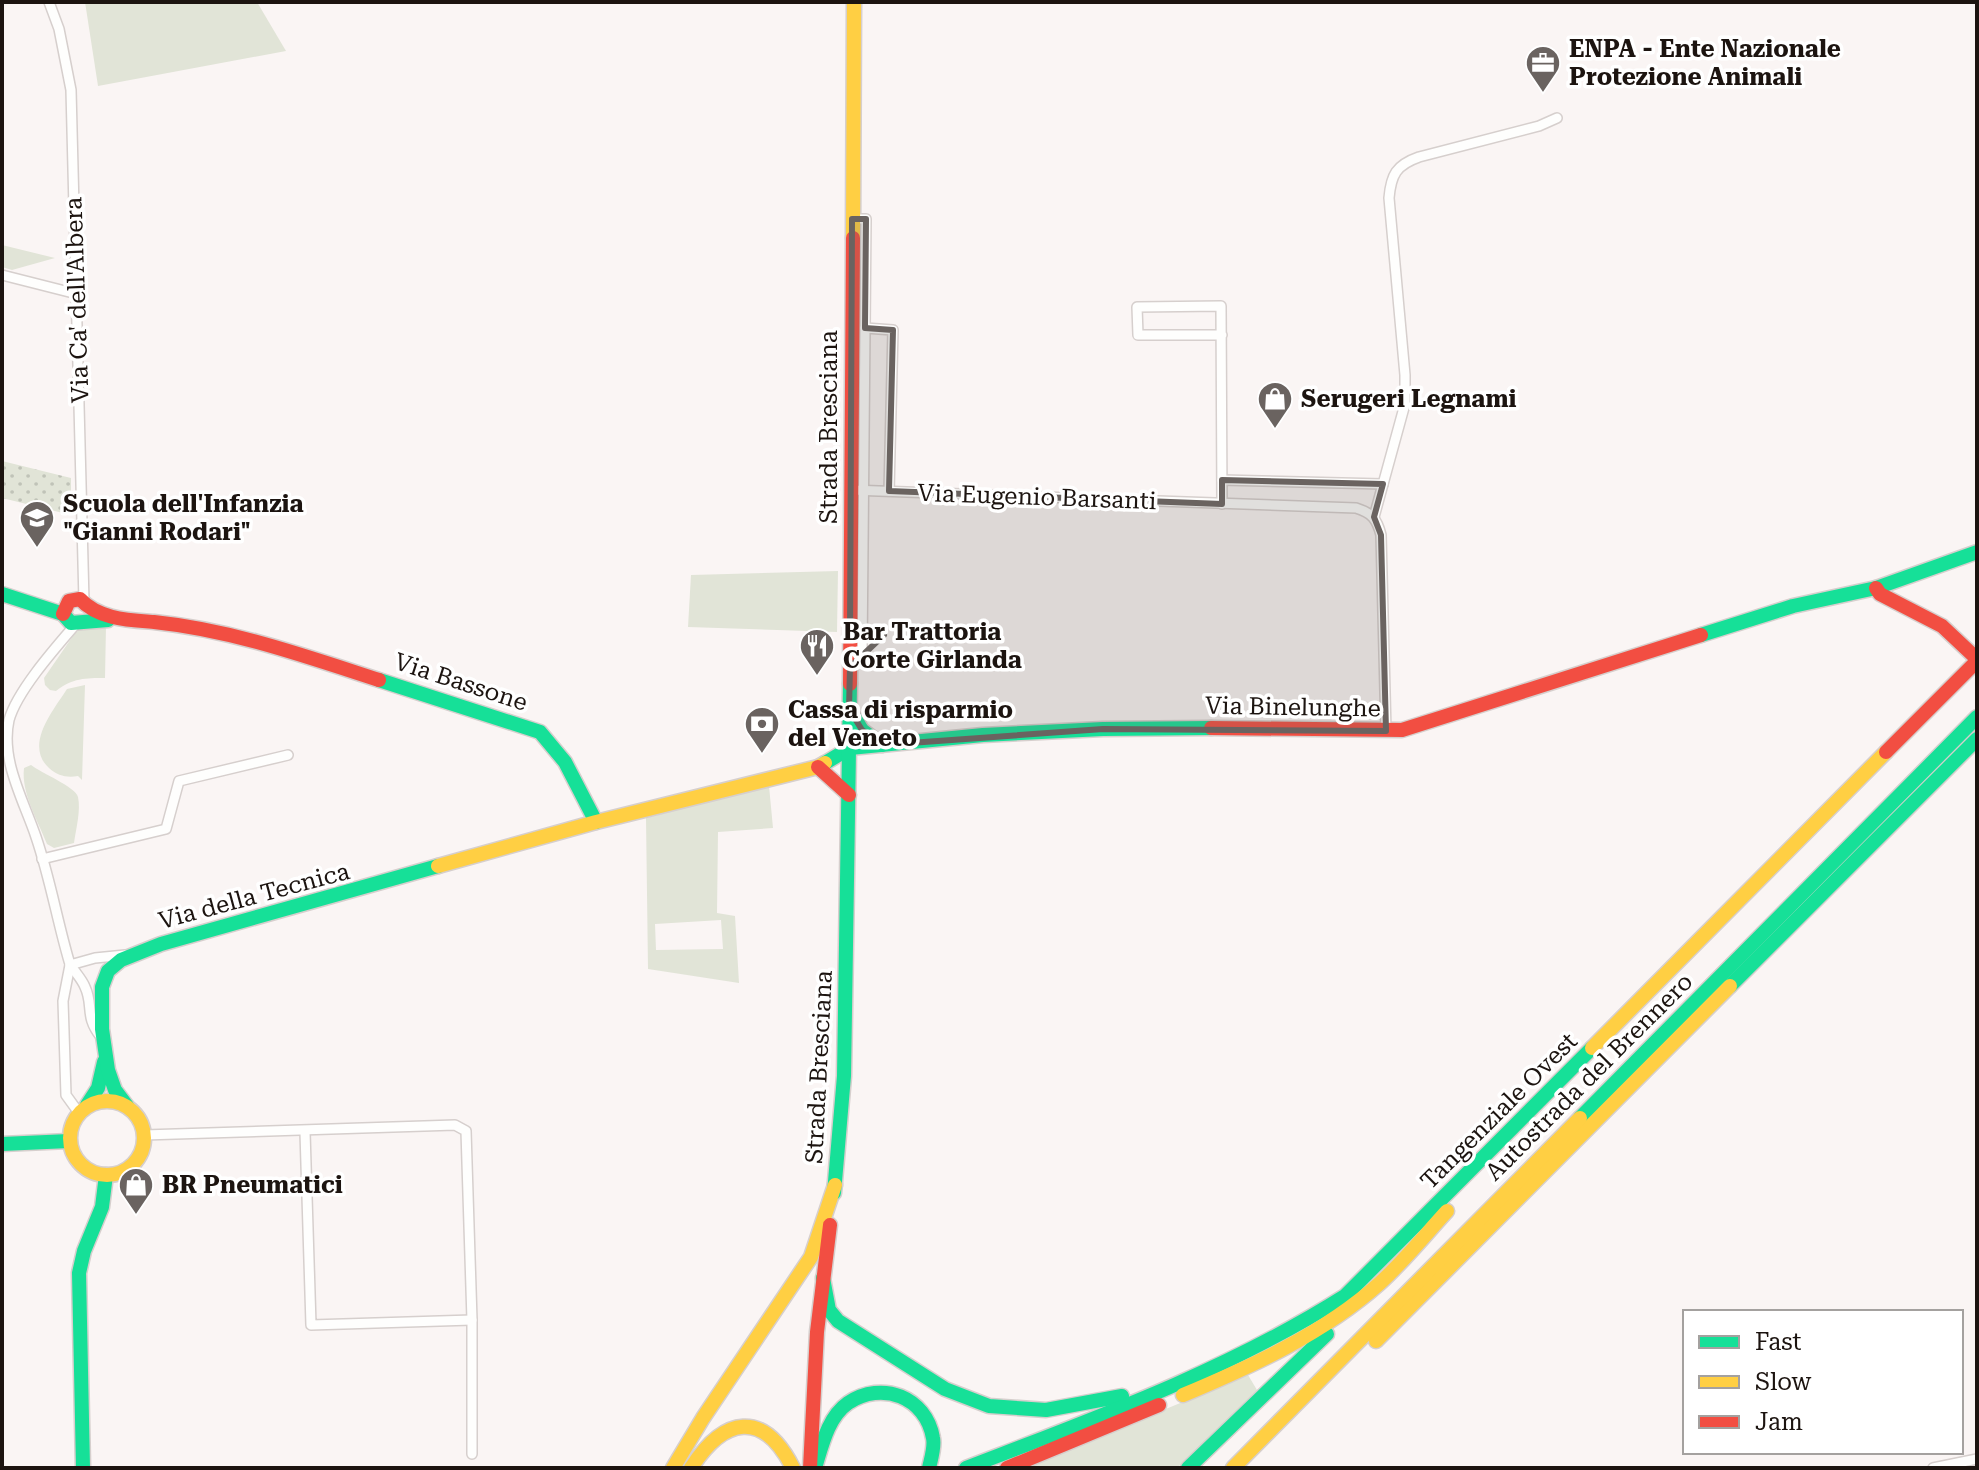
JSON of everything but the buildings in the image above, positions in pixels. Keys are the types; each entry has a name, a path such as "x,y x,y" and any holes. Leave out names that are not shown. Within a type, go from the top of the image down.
{"main road":[{"name":"Strada Bresciana","path":"813,1468 813,1375 844,1076 850,667 856,635 852,219 854,2"},
{"name":"Via Binelunghe","path":"850,748 983,735 1103,729 1402,730 1793,606 1876,588 1977,552"},
{"path":"1876,588 1880,594 1942,626 1977,660"},
{"name":"Via Bassone","path":"2,594 75,612 192,626 248,638 540,732 564,758 596,822"},
{"name":"Tangenziale Ovest","path":"966,1468 1175,1385 1264,1345 1307,1322 1345,1296 1977,660"},
{"name":"Tangenziale Ovest","path":"1007,1468 1257,1363 1314,1334 1373,1290 1463,1194 1977,676"},
{"path":"849,709 862,730 882,745"},
{"name":"Autostrada del Brennero","path":"1233,1468 1977,717"},
{"name":"Autostrada del Brennero","path":"1250,1468 1977,739"},
{"path":"596,822 818,767 850,748"},
{"path":"818,767 849,795"},
{"name":"Via della Tecnica","path":"126,955 596,822"},
{"path":"105,1057 98,1088 73,1121 69,1141 81,1165 106,1175 116,1174 134,1164 143,1146 144,1135 136,1114 111,1081 105,1057 101,993 104,979 126,955"},
{"path":"82,1109 99,1101 113,1101 127,1106"},
{"path":"2,1144 69,1141"},
{"path":"83,1468 79,1273 84,1251 102,1207 106,1175"},
{"path":"673,1468 811,1257 835,1185"},
{"path":"823,1278 829,1310 838,1321 970,1400 1015,1410 1061,1409 1153,1387 1175,1385"},
{"path":"1188,1468 1373,1290"},
{"path":"813,1468 824,1435 837,1411 861,1394 881,1391 903,1396 926,1416 936,1444 929,1468"},
{"path":"691,1468 715,1435 741,1426 776,1439 793,1468"}],"street":[{"name":"Via Ca' dell'Albera","path":"49,2 59,29 71,90 84,581 75,612"},
{"path":"1386,731 1381,535 1374,517 1405,404 1389,198 1391,180 1404,162 1539,126 1557,118"},
{"name":"Strada Bresciana","path":"852,219 866,219 865,328 857,490"},
{"path":"2,275 77,294"},
{"path":"1222,335 1138,335 1137,307 1221,306 1222,335 1222,504"},
{"name":"Strada Bresciana","path":"865,328 893,330 889,491"},
{"path":"1222,480 1383,484"},
{"name":"Via Eugenio Barsanti","path":"857,490 1356,508 1374,517"},
{"path":"75,612 6,718 15,785 42,859 70,965 87,990 88,1014 93,1027 104,1040"},
{"path":"42,859 166,829 179,781 288,755"},
{"name":"Via della Tecnica","path":"70,965 95,958 126,955"},
{"path":"70,965 63,1001 66,1095 82,1109"},
{"path":"144,1135 455,1125 466,1131 472,1320 472,1454"},
{"path":"305,1132 311,1325 472,1320"},
{"path":"1933,1468 1977,1459"}],"highlighted area":[{"path":"852,219 866,219 865,328 893,330 889,491 1222,504 1222,480 1383,484 1374,517 1381,535 1386,731 1103,729 882,745 862,730 849,709 850,667 884,635 850,635"}],"shaded area":[{"path":"85,2 257,2 286,51 98,86"},
{"path":"2,245 55,258 12,270 2,267"},
{"path":"2,461 71,478 71,515 2,498"},
{"path":"838,571 837,632 688,627 691,575"},
{"path":"106,626 105,678 79,680 56,691 50,690 44,678 75,633 81,629"},
{"path":"85,685 82,780 78,776 63,776 52,771 42,759 39,749 43,728 67,689"},
{"path":"31,765 76,793 79,814 74,843 54,848 47,844 25,787 24,768"},
{"path":"769,786 773,828 718,832 717,913 735,916 739,983 648,969 646,818","holes":["721,920 723,949 656,950 655,924"]},
{"path":"1248,1375 1257,1390 1177,1468 1023,1468"}],"traffic: fast":[{"path":"1701,635 1793,606 1876,588 1977,552"},
{"path":"2,594 63,614 71,623 108,620"},
{"path":"379,680 540,732 565,762 596,822"},
{"path":"834,1193 844,1076 850,684"},
{"path":"849,709 862,730 882,745"},
{"path":"1580,1118 1977,717"},
{"path":"825,763 850,748 983,735 1211,728"},
{"path":"1730,986 1977,739"},
{"path":"127,1106 115,1090 108,1070 102,1029 102,987 108,971 121,960 161,944 438,866"},
{"path":"966,1468 1207,1370 1300,1323 1345,1296 1592,1048"},
{"path":"87,1105 98,1088 104,1062"},
{"path":"2,1144 69,1141"},
{"path":"83,1468 79,1273 84,1251 102,1207 106,1175"},
{"path":"823,1278 829,1310 838,1321 945,1389 989,1406 1046,1410 1122,1396"},
{"path":"1188,1468 1327,1334"},
{"path":"815,1468 835,1416 848,1403 875,1393 901,1396 922,1412 929,1424 933,1442 929,1468"}],"traffic: slow":[{"path":"853,238 854,2"},
{"path":"1592,1048 1886,752"},
{"path":"438,866 825,763"},
{"path":"1376,1341 1730,986"},
{"path":"107,1101 128,1107 138,1117 144,1138 138,1159 128,1169 107,1175 86,1169 76,1159 70,1138 76,1117 86,1107 107,1101"},
{"path":"1233,1468 1580,1118"},
{"path":"673,1468 811,1257 835,1185"},
{"path":"1183,1395 1261,1360 1335,1318 1389,1275 1447,1211"},
{"path":"691,1468 717,1438 743,1427 769,1436 793,1468"}],"traffic: jam":[{"path":"850,684 853,238"},
{"path":"1876,588 1880,594 1942,626 1977,659"},
{"path":"63,614 69,601 80,599 104,615 212,631 296,653 379,680"},
{"path":"1211,728 1402,730 1701,635"},
{"path":"1886,752 1977,661"},
{"path":"818,767 849,795"},
{"path":"810,1468 817,1332 830,1225"},
{"path":"1007,1468 1159,1405"}],"place":[{"name":"ENPA - Ente Nazionale Protezione Animali","path":"1543,94"},
{"name":"Serugeri Legnami","path":"1275,430"},
{"name":"Scuola dell'Infanzia \"Gianni Rodari\"","path":"37,549"},
{"name":"Bar Trattoria Corte Girlanda","path":"817,677"},
{"name":"Cassa di risparmio del Veneto","path":"762,755"},
{"name":"BR Pneumatici","path":"136,1216"}]}
